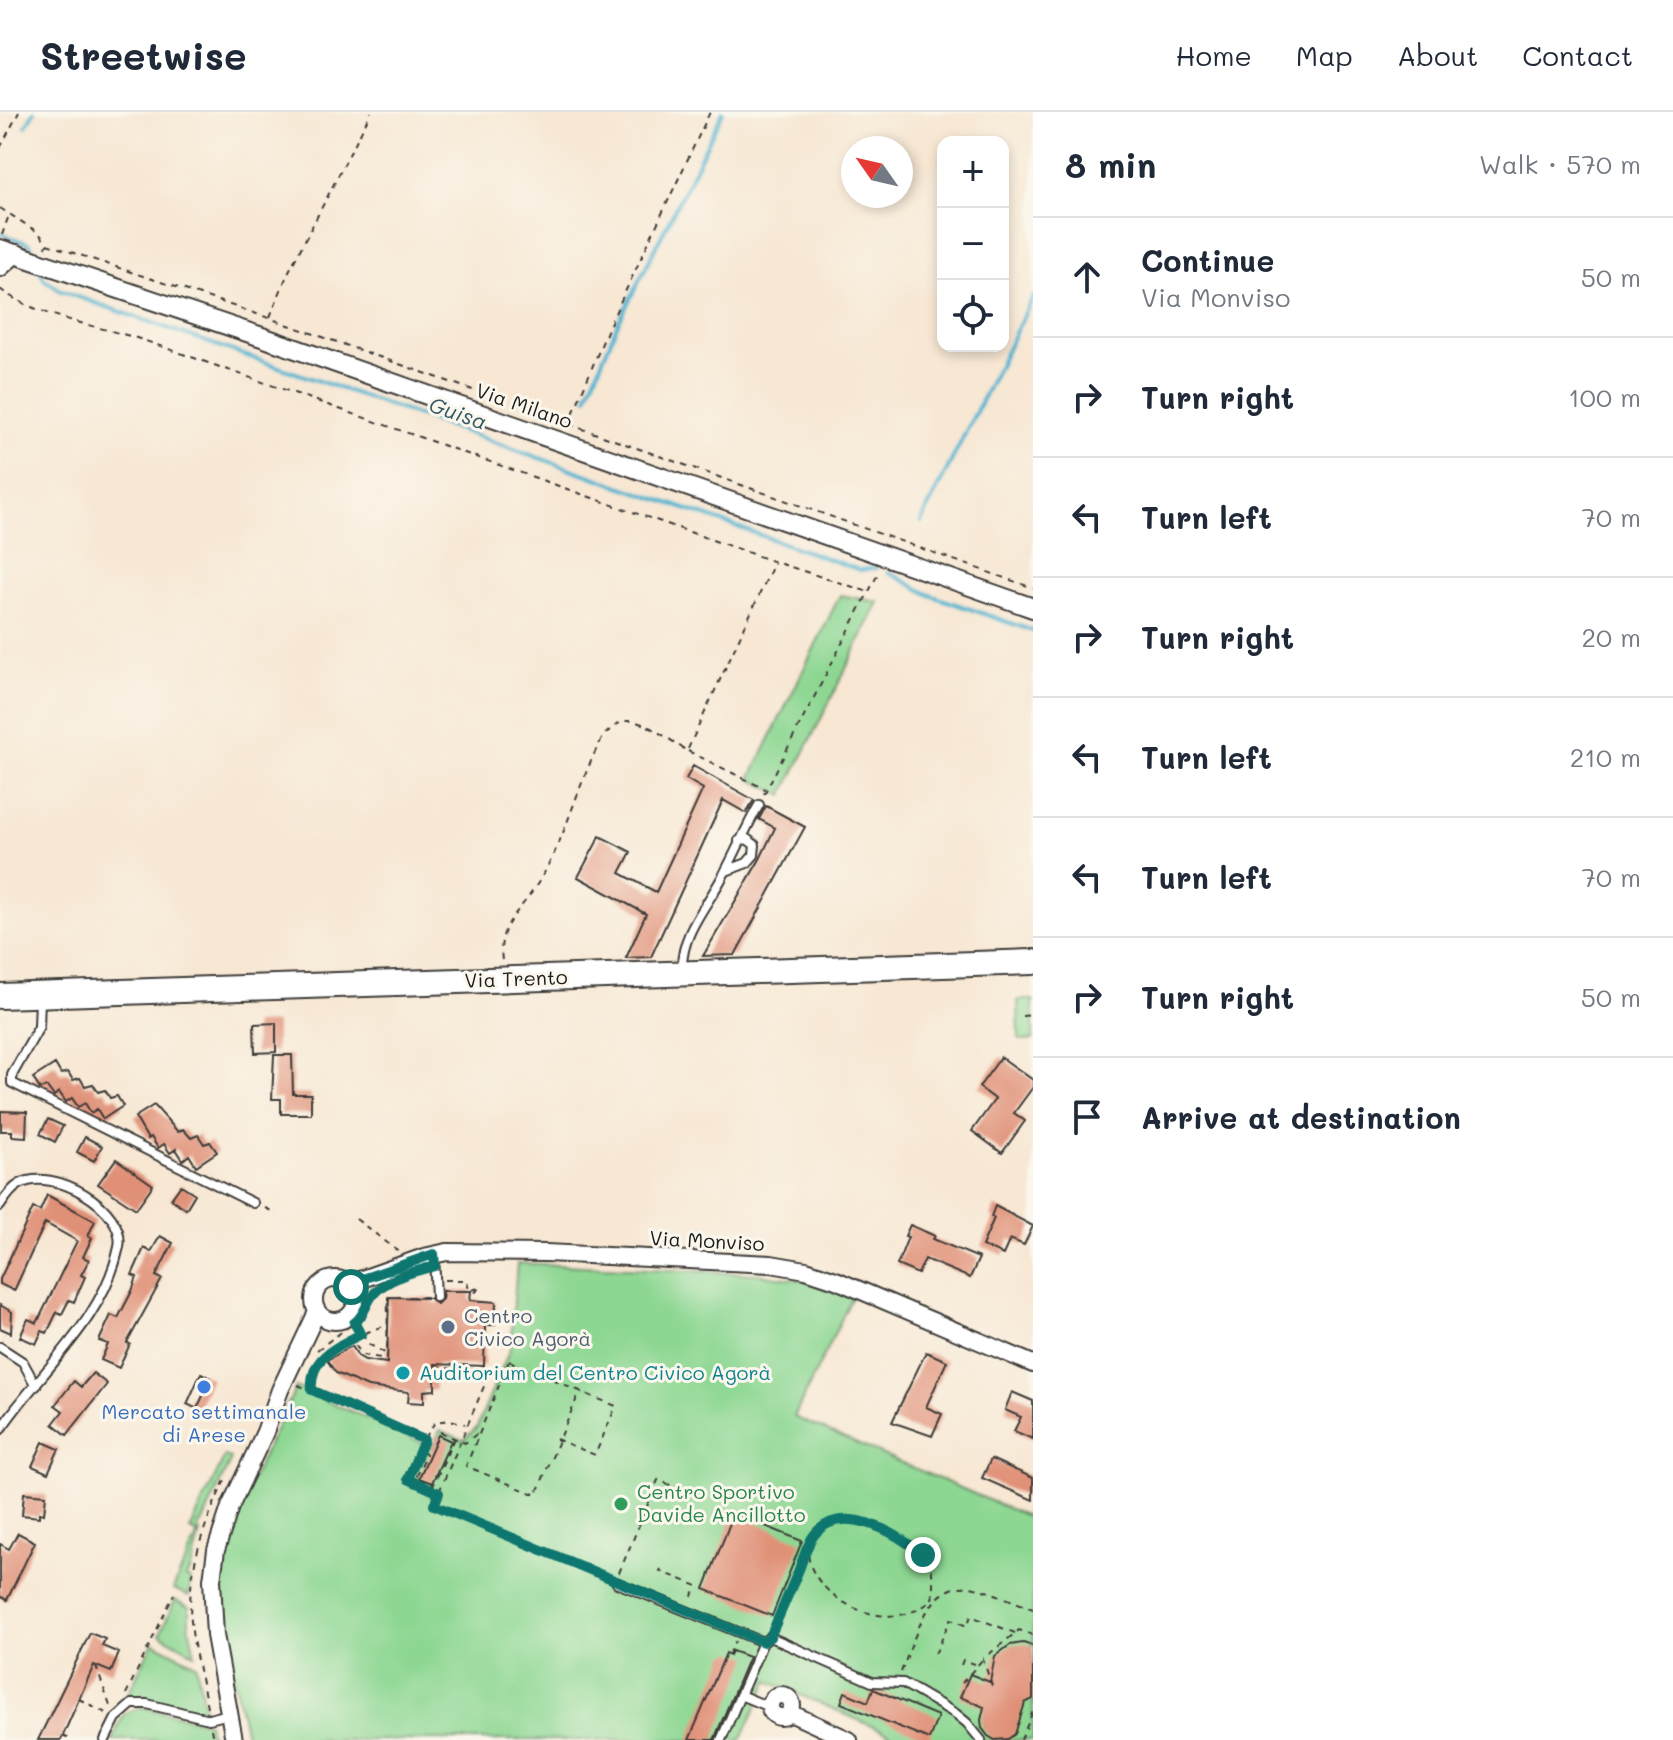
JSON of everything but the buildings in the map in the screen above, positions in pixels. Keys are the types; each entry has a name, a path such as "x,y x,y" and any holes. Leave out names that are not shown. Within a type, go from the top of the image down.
{"main road":[{"name":"Via Trento","path":"0,996 1033,962"}],"street":[{"name":"Via Milano","path":"6,247 44,252 262,337 893,548 1033,608"},
{"path":"0,268 6,247"},
{"name":"Via Monviso","path":"351,1288 365,1278 434,1254 456,1251 782,1266 822,1275 863,1290 1033,1364"},
{"path":"334,1279 351,1288 356,1305 349,1316 337,1321 321,1315 314,1301 320,1286 334,1279"},
{"path":"234,1740 212,1607 216,1550 230,1507 308,1331 321,1315"},
{"path":"769,1707 779,1718 790,1713 849,1740"}],"lane":[{"path":"682,975 682,956 690,933 759,805"},
{"path":"726,871 747,863 754,855 755,845 747,839 738,841"},
{"path":"40,994 39,1027 12,1075 12,1083 253,1203"},
{"path":"0,1206 20,1184 49,1181 74,1189 106,1209 119,1232 119,1246 112,1270 78,1334 0,1430"},
{"path":"434,1254 436,1297"},
{"path":"0,1347 23,1362 36,1386"},
{"path":"616,1582 739,1633 766,1640 872,1682 896,1682 956,1714 981,1740"},
{"path":"721,1740 766,1640"},
{"path":"740,1695 769,1707"},
{"path":"105,1740 123,1710 139,1703 209,1719 229,1714"}],"path":[{"path":"0,148 19,112"},
{"path":"262,337 288,273 371,112"},
{"path":"568,425 615,312 710,112"},
{"path":"0,208 39,233 44,252 269,318 568,425 893,548 1033,588"},
{"path":"6,247 10,213"},
{"path":"0,289 50,312 143,340 775,562 869,592"},
{"path":"759,805 893,548"},
{"path":"687,751 775,562"},
{"path":"506,980 500,945 503,931 558,849 604,735 615,726 628,721 642,724 687,751 766,790"},
{"path":"1022,1016 1033,1015"},
{"path":"253,1203 276,1213"},
{"path":"356,1219 399,1252"},
{"path":"311,1285 319,1277"},
{"path":"436,1280 467,1280 469,1291 482,1288 472,1295"},
{"path":"314,1352 363,1315 372,1296 381,1287"},
{"path":"361,1334 356,1346 362,1355 387,1359 388,1297 436,1297"},
{"path":"354,1323 376,1349 387,1354"},
{"path":"312,1390 311,1374 318,1361 361,1334 388,1325"},
{"path":"558,1439 595,1455 616,1406 509,1361 466,1466 536,1495 558,1439 580,1391"},
{"path":"435,1367 471,1369 481,1374 483,1389 434,1505 616,1582 658,1480 675,1487"},
{"path":"296,1384 424,1440"},
{"path":"570,1415 575,1416"},
{"path":"439,1493 408,1479 435,1422 450,1420 466,1424"},
{"path":"440,1432 465,1443 477,1432 480,1433"},
{"path":"419,1452 426,1454 416,1478 433,1486 454,1438"},
{"path":"426,1488 428,1483"},
{"path":"766,1640 812,1538 829,1524 841,1521 873,1524 900,1537 923,1555 931,1566 934,1586 932,1600 896,1682"},
{"path":"809,1546 808,1557 820,1583 832,1596 868,1613 891,1617 908,1615 952,1588 972,1587 1033,1609"},
{"path":"661,1569 697,1586 686,1611"},
{"path":"123,1710 121,1705 174,1594"},
{"path":"191,1596 191,1627 213,1740"},
{"path":"935,1654 951,1619 967,1626 971,1616 1015,1633"},
{"path":"962,1683 976,1665 1019,1630 1033,1635"},
{"path":"729,1655 739,1633"},
{"path":"1004,1641 1008,1646"},
{"path":"983,1659 992,1686"},
{"path":"961,1665 963,1660 976,1665"},
{"path":"96,1666 116,1718"},
{"path":"79,1699 116,1718"},
{"path":"1021,1740 1033,1711"},
{"path":"62,1736 71,1740"}],"green space":[{"path":"840,595 879,602 783,795 750,779"},
{"path":"1018,1000 1033,1000 1033,1040 1019,1040"},
{"name":"Centro Sportivo Davide Ancillotto","path":"517,1263 757,1274 801,1280 852,1297 794,1417 1033,1519 1033,1740 904,1740 768,1681 763,1693 758,1695 760,1700 741,1740 247,1740 224,1626 224,1563 249,1486 296,1387 432,1447 440,1430 463,1440 477,1427 510,1349"},
{"path":"225,1456 231,1459 198,1528 200,1533 186,1578 191,1580 189,1596 173,1589 198,1534 190,1530"},
{"path":"175,1600 189,1607 189,1626 195,1654 160,1634"},
{"path":"153,1642 196,1664 205,1713 142,1699 123,1704"},
{"path":"140,1707 208,1722 211,1740 112,1740 124,1714"}],"waterway":[{"path":"26,126 34,112"},
{"path":"587,397 617,325 723,112"},
{"name":"Guisa","path":"0,233 32,248"},
{"name":"Guisa","path":"40,270 44,279 61,291 860,570 876,568"},
{"path":"921,522 1033,297"},
{"name":"Guisa","path":"888,572 930,595 1033,631"}],"place":[{"name":"Centro Civico Agorà","path":"448,1327"},
{"name":"Auditorium del Centro Civico Agorà","path":"403,1373"},
{"name":"Mercato settimanale di Arese","path":"204,1387"},
{"name":"Centro Sportivo Davide Ancillotto","path":"621,1504"}],"route":[{"path":"351,1287 354,1292 365,1278 434,1254 435,1266 397,1279 375,1292 363,1315 354,1323 361,1334 318,1361 311,1374 312,1390 424,1440 408,1479 439,1493 434,1505 763,1642 770,1637 812,1538 829,1524 841,1521 873,1524 900,1537 923,1555"}]}
